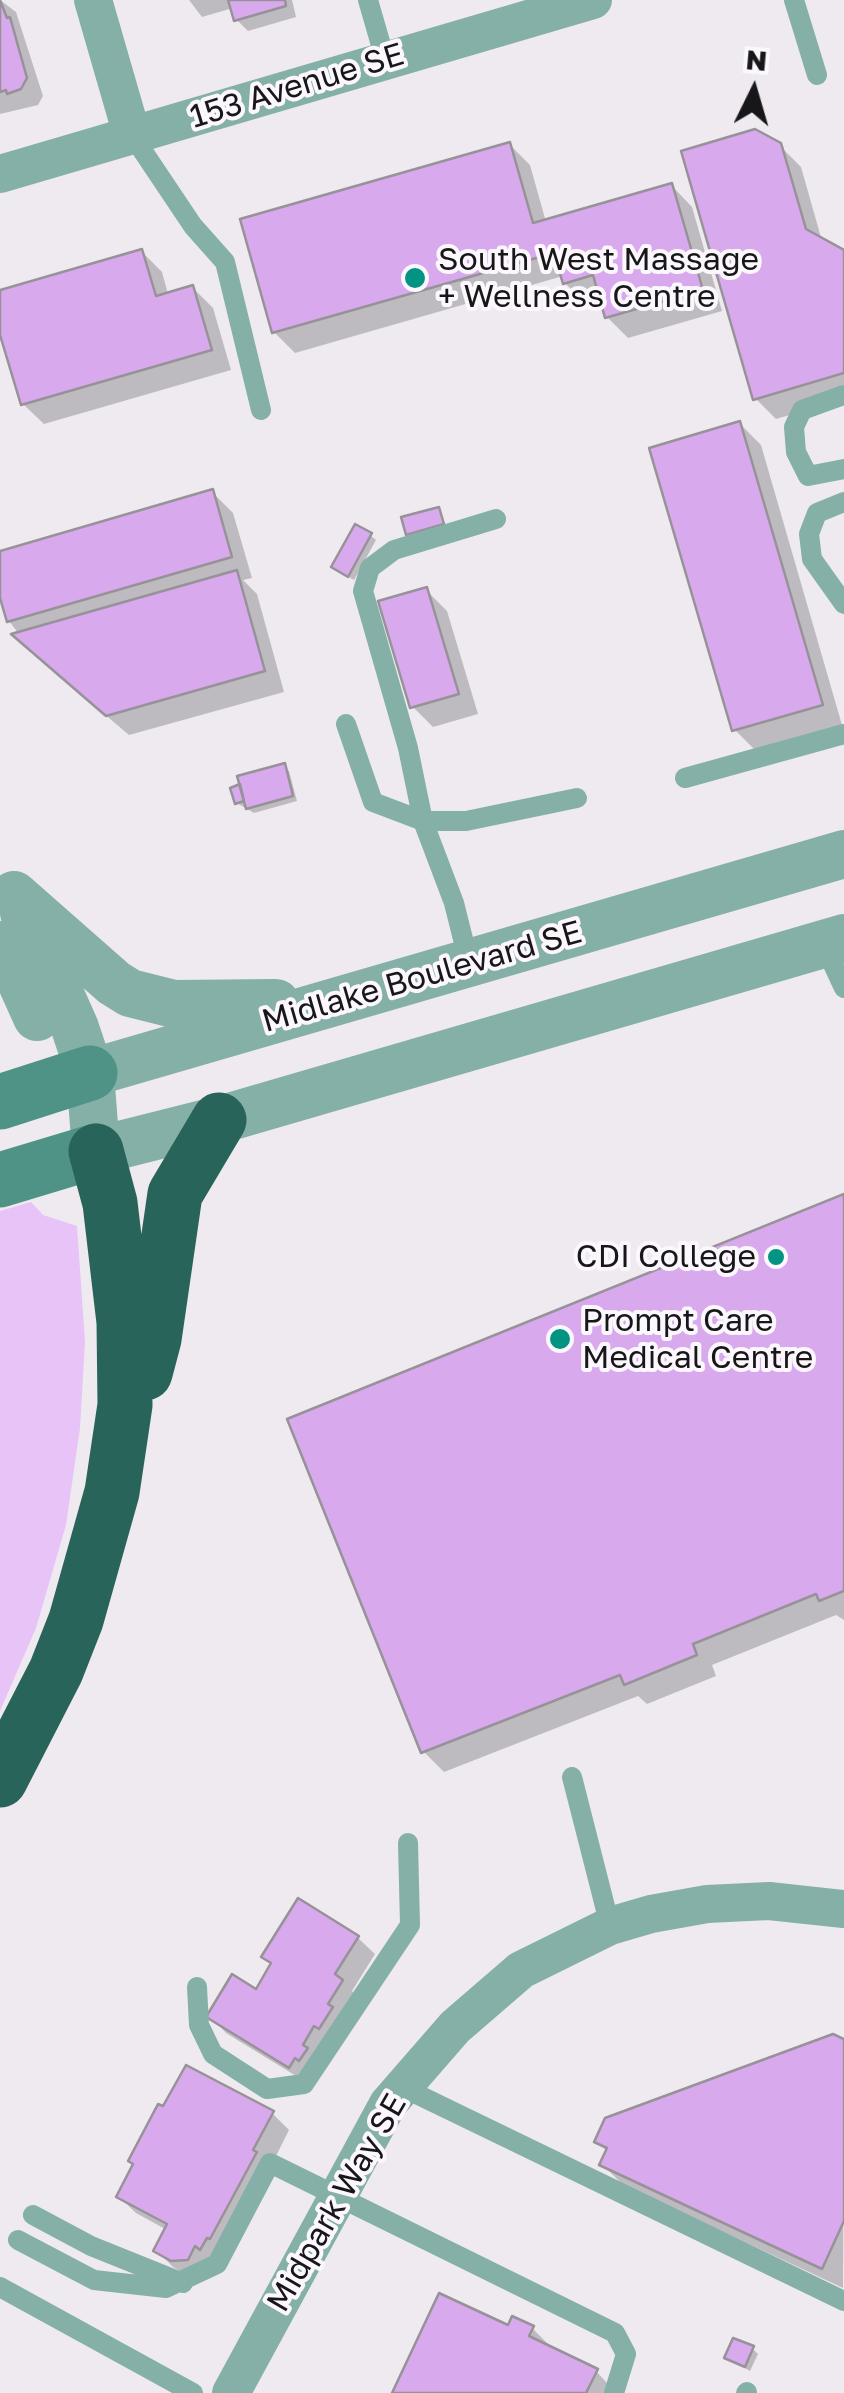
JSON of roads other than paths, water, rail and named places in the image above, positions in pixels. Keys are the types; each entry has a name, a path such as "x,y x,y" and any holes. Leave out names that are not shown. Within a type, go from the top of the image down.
{"highway":[{"path":"126,1405 148,1368 174,1194 219,1120"},
{"path":"0,1780 42,1700 76,1620 112,1492 126,1405 124,1322 110,1203 96,1151"}],"main road":[{"name":"Midlake Boulevard SE","path":"0,1102 75,1078"},
{"path":"0,1180 96,1151"}],"street":[{"path":"93,0 132,135"},
{"name":"153 Avenue SE","path":"0,174 594,0"},
{"name":"Midlake Boulevard SE","path":"75,1078 844,854"},
{"path":"7,883 114,984 130,993 174,1004 339,1002"},
{"path":"7,883 57,987 75,1078 96,1151 219,1120 834,941"},
{"path":"0,945 75,1078"},
{"name":"Midpark Way SE","path":"231,2393 388,2104 455,2026 522,1970 610,1926 651,1914 707,1904 769,1901 844,1908"}],"lane":[{"path":"368,0 385,59"},
{"path":"794,0 817,75"},
{"path":"132,135 194,226 225,262 260,410"},
{"path":"844,395 802,410 794,428 796,452 808,476 844,469"},
{"path":"844,502 817,512 809,534 812,559 844,604"},
{"path":"469,963 454,902 423,821 408,748 363,591 370,568 394,550 496,519"},
{"path":"346,724 374,802 423,821 466,820 577,798"},
{"path":"685,778 844,735"},
{"path":"834,941 844,988"},
{"path":"572,1777 610,1926"},
{"path":"197,1987 198,2025 214,2054 268,2089 304,2084 410,1924 408,1843"},
{"path":"402,2087 844,2301"},
{"path":"18,2240 94,2280 166,2288 183,2283 218,2264 270,2164 615,2333 626,2354 614,2393"},
{"path":"33,2215 91,2246 183,2283"},
{"path":"0,2287 193,2393"}],"place":[{"name":"South West Massage + Wellness Centre","path":"415,278"},
{"name":"CDI College","path":"776,1257"},
{"name":"Prompt Care Medical Centre","path":"560,1339"}]}
